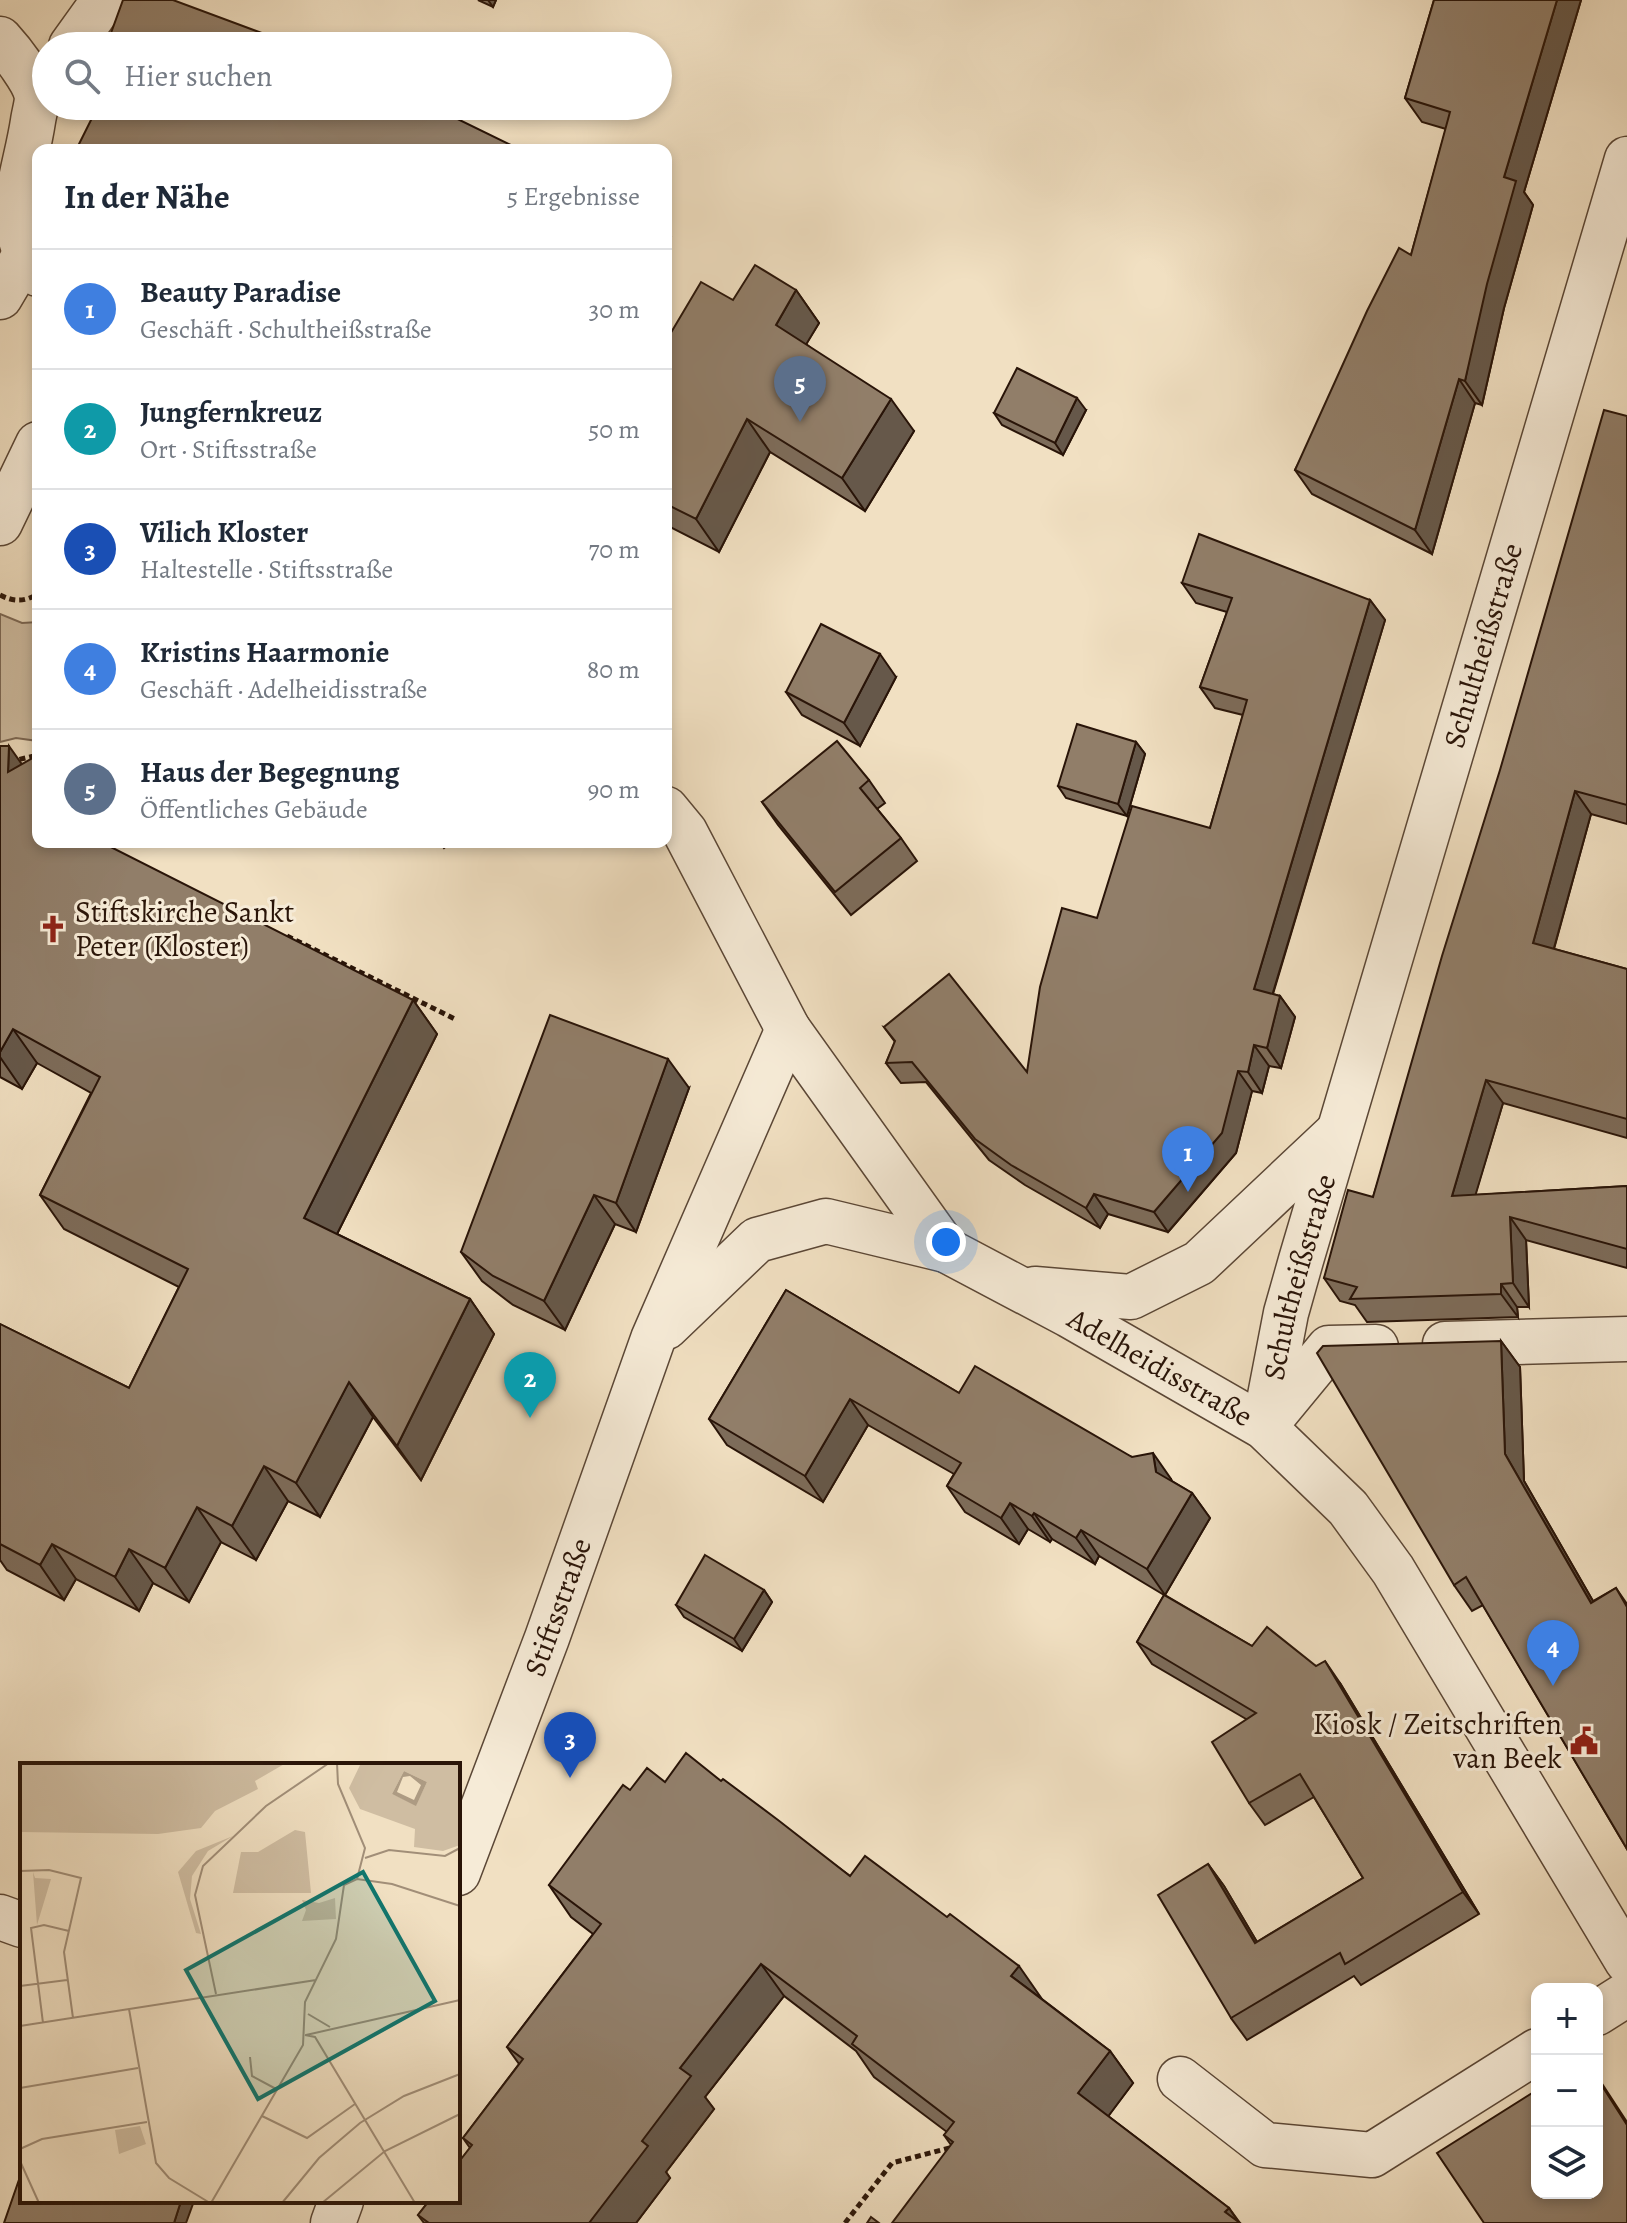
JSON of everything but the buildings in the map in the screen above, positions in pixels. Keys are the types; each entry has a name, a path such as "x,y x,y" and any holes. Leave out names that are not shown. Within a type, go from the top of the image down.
{"street":[{"path":"81,32 104,0"},
{"path":"0,39 32,77"},
{"path":"0,297 30,266 13,228 12,199 34,120"},
{"name":"Schultheißstraße","path":"1264,1427 1286,1313 1627,159"},
{"path":"0,523 32,456"},
{"name":"Adelheidisstraße","path":"672,816 685,832 788,1029 946,1250 1018,1287 1264,1427 1348,1508 1393,1570 1627,1961"},
{"name":"Stiftsstraße","path":"460,1868 547,1638 653,1339 788,1029"},
{"name":"Schultheißstraße","path":"1018,1287 1131,1297 1199,1263 1340,1130"},
{"name":"Stiftsstraße","path":"653,1339 757,1240 826,1221 946,1250"},
{"path":"1264,1427 1329,1348 1627,1339"},
{"path":"0,1917 20,1924"},
{"path":"1603,2009 1627,1994"},
{"path":"1180,2079 1265,2145 1372,2155 1531,2055"},
{"path":"333,2223 340,2203"}],"path":[{"path":"0,595 12,601 32,598"},
{"path":"0,764 32,756"},
{"path":"274,930 455,1019"},
{"path":"845,2223 892,2163 954,2146"}],"shaded area":[{"path":"0,614 22,623 32,622 32,740 16,738 0,742"}],"place":[{"name":"Haus der Begegnung","path":"800,422"},
{"name":"Stiftskirche Sankt Peter (Kloster)","path":"53,929"},
{"name":"Beauty Paradise","path":"1188,1192"},
{"name":"Jungfernkreuz","path":"530,1418"},
{"name":"Kristins Haarmonie","path":"1553,1686"},
{"name":"Kiosk / Zeitschriften van Beek","path":"1584,1741"},
{"name":"Vilich Kloster","path":"570,1778"}]}
